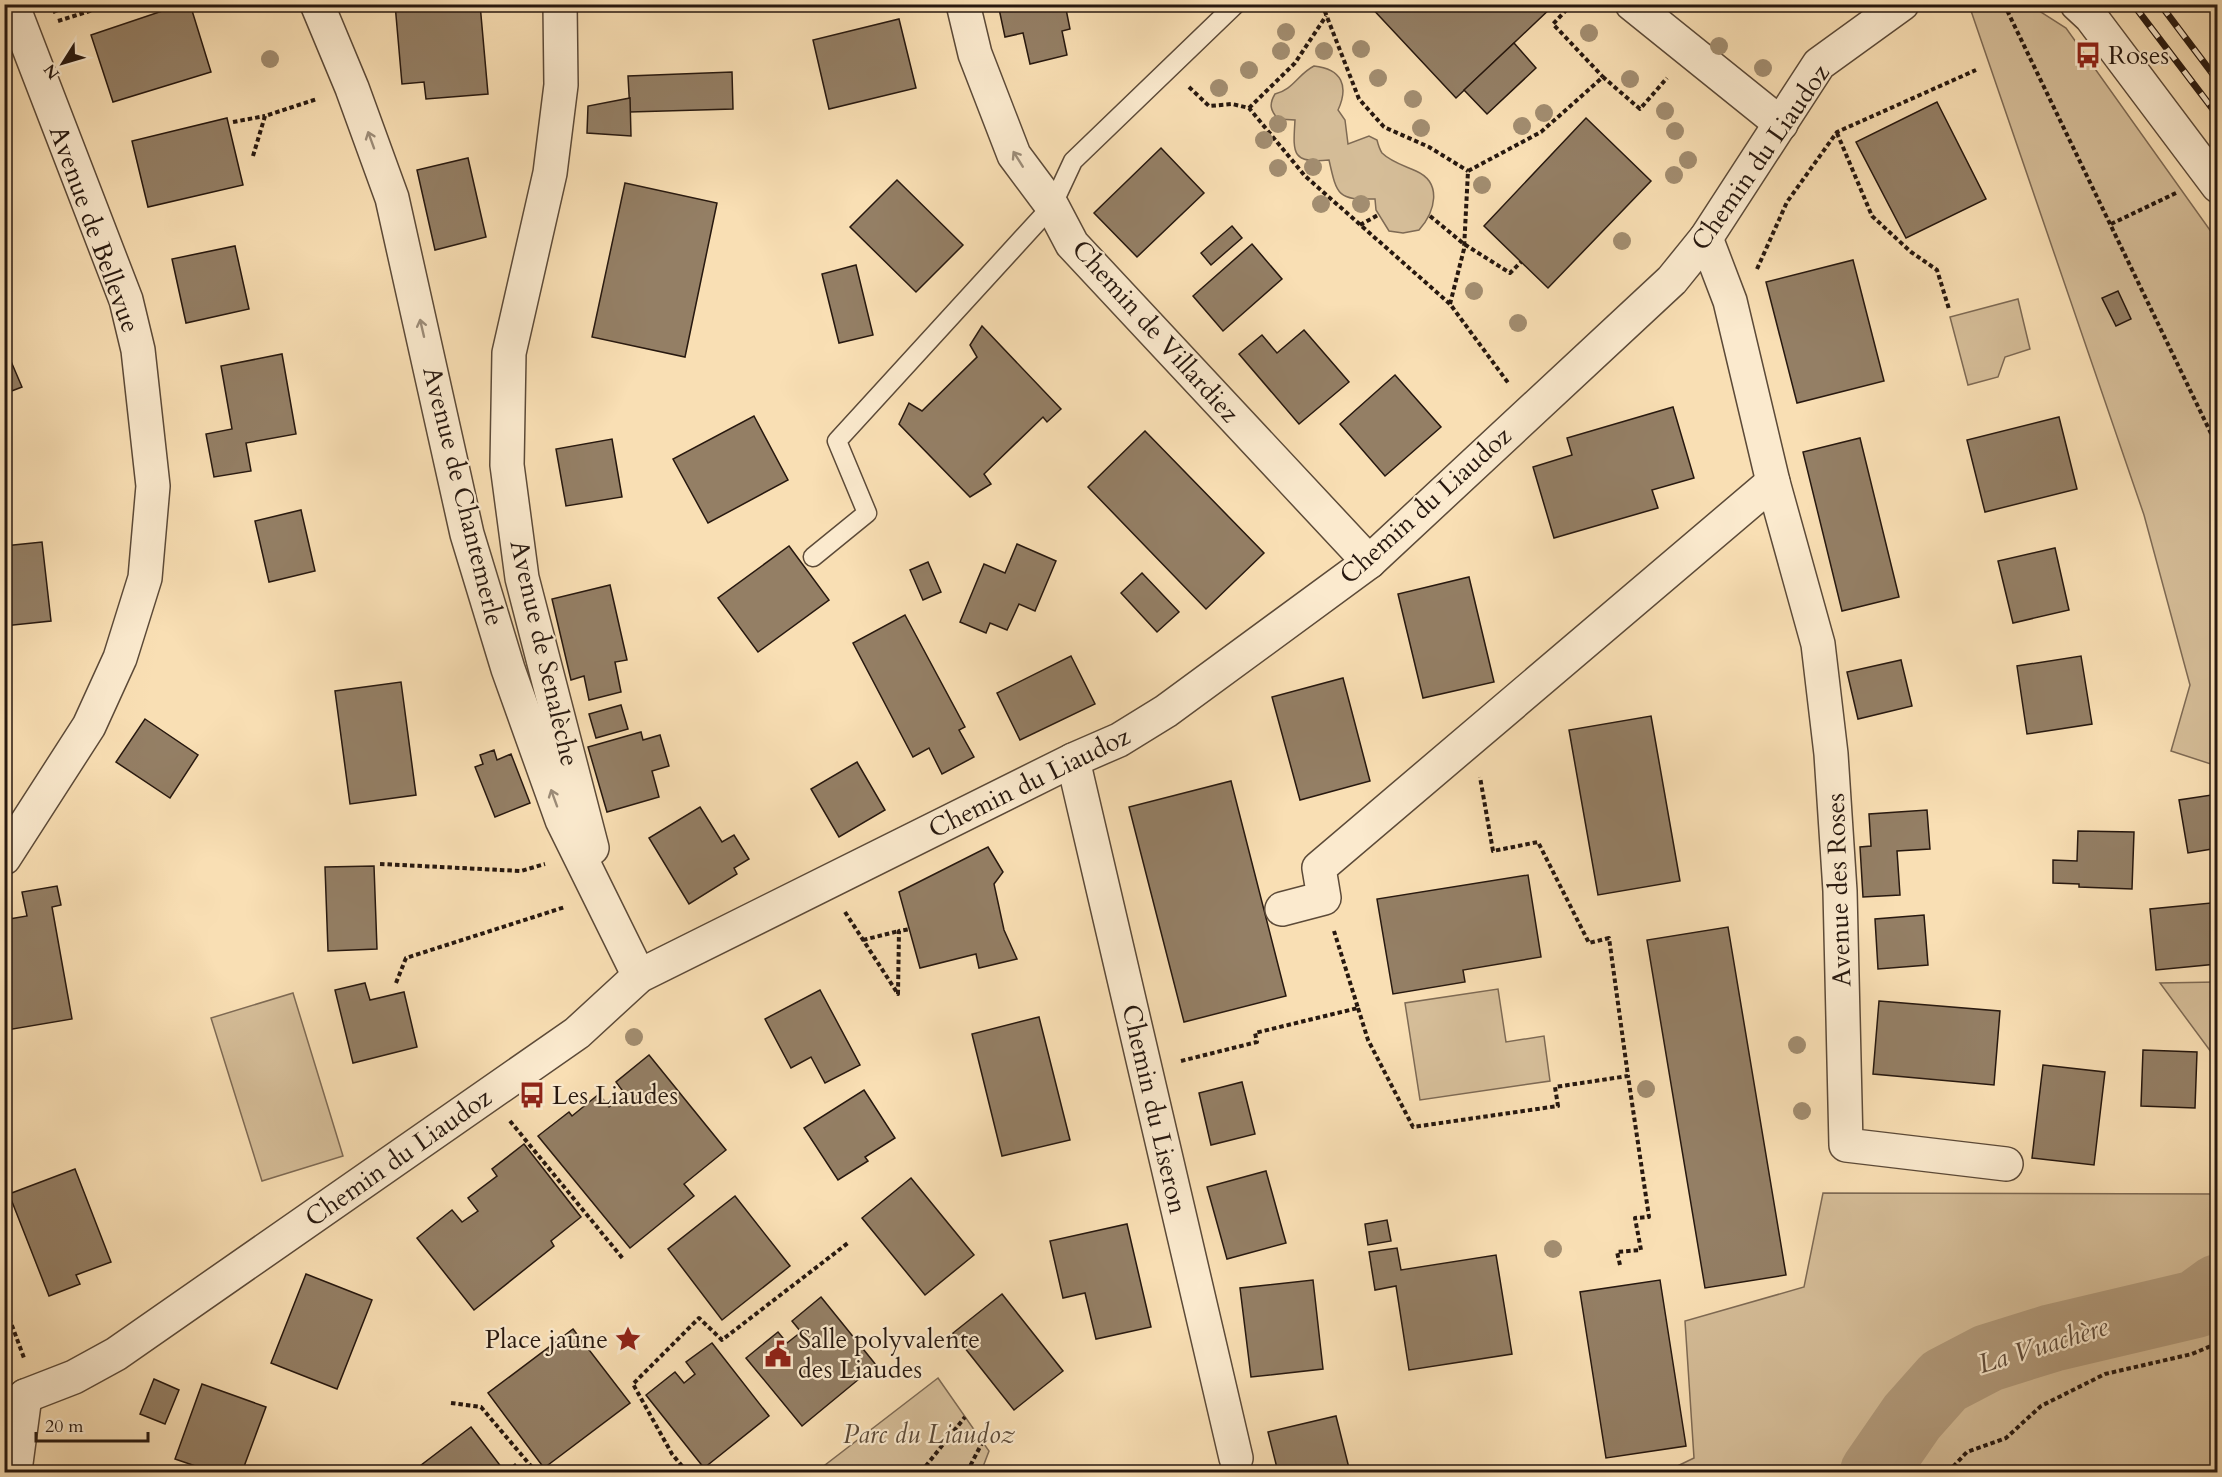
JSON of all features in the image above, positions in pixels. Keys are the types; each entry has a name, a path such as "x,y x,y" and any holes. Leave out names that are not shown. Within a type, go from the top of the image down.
{"street":[{"name":"Avenue de Chantemerle","path":"317,4 352,88 392,198 432,368 467,534 508,669 562,820 639,976"},
{"name":"Avenue de Senalèche","path":"560,4 561,85 550,173 509,353 507,465 522,578 606,908"},
{"name":"Chemin de Villardiez","path":"963,4 975,54 1014,156 1052,206 1072,244 1369,562"},
{"path":"1632,4 1689,53 1781,124"},
{"name":"Chemin du Liaudoz","path":"15,1393 74,1377 116,1354 578,1033 639,976 1073,760 1119,740 1166,711 1369,562 1528,411 1672,280 1706,238 1819,64 1902,4"},
{"path":"2077,4 2091,17 2203,186"},
{"name":"Avenue de Bellevue","path":"4,858 89,726 120,658 145,578 153,486 138,350 126,300 18,19"},
{"name":"Avenue des Roses","path":"1706,238 1730,301 1773,482 1818,644 1830,743 1840,891 1846,1145 2006,1164"},
{"path":"1282,909 1324,898 1319,868 1773,482"},
{"name":"Chemin du Liseron","path":"1073,760 1236,1458"},
{"path":"11,1473 16,1463 15,1393"}],"lane":[{"path":"813,557 867,513 837,441 1052,206 1073,161 1236,4"}],"path":[{"path":"18,19 112,4"},
{"path":"1322,4 1359,99 1384,127 1429,147 1468,171"},
{"path":"1572,4 1552,24 1603,77 1640,108 1689,53"},
{"path":"2004,4 2217,448"},
{"path":"1250,108 1295,63 1326,16"},
{"path":"1730,301 1762,263 1787,202 1837,132 1976,70"},
{"path":"1468,171 1541,132 1603,77"},
{"path":"1186,84 1209,106 1232,104 1250,108 1305,176 1450,304 1528,411"},
{"path":"232,122 265,116 352,88"},
{"path":"253,156 259,145 265,116"},
{"path":"1837,132 1872,216 1911,252 1937,270 1949,309"},
{"path":"1450,304 1464,244 1468,171"},
{"path":"2111,224 2203,186"},
{"path":"1360,225 1378,215"},
{"path":"1430,216 1464,244 1510,273 1521,262"},
{"path":"1464,745 1478,762 1493,850 1538,842 1589,944 1609,938 1649,1217 1635,1218 1641,1250 1617,1252 1620,1265"},
{"path":"380,864 521,871 552,862"},
{"path":"1324,898 1368,1040 1413,1127 1558,1106 1555,1087 1628,1076"},
{"path":"396,983 406,958 569,905"},
{"path":"842,907 898,994 899,931"},
{"path":"863,940 910,929"},
{"path":"1177,1051 1181,1061 1257,1042 1255,1033 1358,1008"},
{"path":"504,1113 624,1260"},
{"path":"687,1473 672,1454 633,1384 699,1318 722,1340 848,1243"},
{"path":"4,1304 25,1362"},
{"path":"1948,1473 1967,1452 2006,1438 2041,1406 2104,1374 2192,1354 2217,1343"},
{"path":"451,1403 481,1407 536,1473"},
{"path":"921,1473 965,1417"},
{"path":"967,1473 982,1443"}],"green space":[{"path":"1969,5 2030,5 2066,28 2217,240 2217,766 2171,751 2190,685 2144,515"},
{"path":"1314,66 1331,71 1341,80 1343,93 1338,110 1345,120 1348,144 1369,136 1377,140 1381,152 1386,156 1425,176 1430,183 1434,198 1432,207 1419,230 1403,233 1389,231 1376,210 1375,199 1346,197 1341,193 1334,181 1329,160 1307,160 1297,154 1294,141 1295,120 1278,119 1273,113 1271,104 1275,94 1286,89"},
{"path":"2018,299 2030,349 2005,357 1998,377 1968,385 1950,317"},
{"path":"2218,982 2217,1060 2160,983"},
{"path":"1498,989 1506,1042 1544,1036 1550,1081 1420,1100 1405,1003"},
{"path":"293,993 343,1156 262,1181 211,1018"},
{"path":"1823,1193 2217,1194 2217,1472 1665,1472 1694,1458 1685,1321 1804,1287"},
{"name":"Parc du Liaudoz","path":"938,1378 989,1451 981,1472 816,1472"}],"building":[{"path":"51,4 75,4 54,13"},
{"path":"183,4 190,4 211,72 113,102 91,35"},
{"path":"395,4 480,4 488,94 426,99 424,82 402,84"},
{"path":"998,4 1065,4 1070,29 1062,31 1067,55 1030,64 1023,33 1005,37"},
{"path":"1368,4 1555,4 1456,98"},
{"path":"899,19 916,88 829,109 813,40"},
{"path":"1514,43 1536,68 1487,114 1464,90"},
{"path":"732,72 733,109 630,112 628,76"},
{"path":"630,98 631,136 587,133 588,106"},
{"path":"1937,102 1986,199 1906,238 1856,142"},
{"path":"227,118 243,185 148,207 132,141"},
{"path":"1586,118 1651,181 1548,288 1484,226"},
{"path":"1161,148 1204,193 1137,257 1094,213"},
{"path":"468,158 486,237 435,250 417,170"},
{"path":"897,180 963,245 916,292 850,227"},
{"path":"625,183 717,203 685,357 592,337"},
{"path":"1232,226 1242,238 1211,265 1201,253"},
{"path":"1252,244 1282,279 1223,331 1193,296"},
{"path":"235,246 249,309 186,323 172,259"},
{"path":"1853,260 1884,381 1797,403 1766,282"},
{"path":"856,265 873,335 839,343 822,274"},
{"path":"2118,291 2131,319 2116,326 2102,298"},
{"path":"982,326 1061,409 1047,422 1043,417 984,474 991,484 970,497 899,424 909,403 922,411 977,357 970,345"},
{"path":"1304,330 1349,382 1299,424 1239,354 1262,335 1277,353"},
{"path":"4,345 22,387 4,394"},
{"path":"282,354 296,434 246,443 251,471 214,477 206,434 232,429 221,366"},
{"path":"1395,375 1441,427 1385,476 1340,424"},
{"path":"1673,407 1694,478 1652,490 1658,508 1554,538 1533,467 1572,455 1567,438"},
{"path":"754,416 788,480 708,523 673,459"},
{"path":"2059,417 2077,489 1985,512 1967,440"},
{"path":"1145,431 1264,553 1206,609 1088,487"},
{"path":"1860,438 1899,597 1842,611 1803,452"},
{"path":"612,439 622,497 566,506 556,449"},
{"path":"301,510 315,571 269,582 255,521"},
{"path":"42,542 51,621 4,626 4,546"},
{"path":"1017,544 1056,561 1035,611 1019,604 1007,630 990,623 986,633 960,622 984,564 1005,573"},
{"path":"789,546 829,600 758,652 718,598"},
{"path":"2055,548 2069,610 2013,623 1998,561"},
{"path":"928,562 941,592 923,600 910,570"},
{"path":"1142,573 1179,612 1157,632 1121,593"},
{"path":"1469,577 1494,682 1423,698 1398,594"},
{"path":"610,585 627,660 615,662 621,692 589,700 584,676 571,680 552,599"},
{"path":"905,615 965,727 959,730 974,757 942,774 929,748 913,757 853,643"},
{"path":"1071,656 1095,704 1020,740 997,693"},
{"path":"2081,656 2092,724 2027,734 2017,666"},
{"path":"1901,660 1912,706 1858,719 1847,672"},
{"path":"1343,678 1370,781 1300,800 1272,697"},
{"path":"401,682 416,795 350,804 335,691"},
{"path":"621,705 628,729 596,738 589,714"},
{"path":"1651,716 1680,881 1598,895 1569,730"},
{"path":"145,719 198,755 170,798 116,762"},
{"path":"641,732 643,740 660,735 669,766 652,771 659,797 607,812 588,747"},
{"path":"494,750 497,760 511,754 530,803 495,817 475,767 483,764 480,755"},
{"path":"857,762 885,810 839,837 811,789"},
{"path":"1231,781 1286,996 1184,1022 1129,807"},
{"path":"2218,794 2218,848 2188,853 2179,800"},
{"path":"700,807 722,842 734,835 749,859 734,868 737,874 689,904 649,838"},
{"path":"1927,810 1930,849 1897,851 1900,895 1863,897 1860,847 1871,846 1869,814"},
{"path":"2078,831 2134,832 2132,889 2079,887 2079,884 2053,883 2053,860 2077,861"},
{"path":"988,847 1003,872 994,884 1004,930 1017,959 979,968 976,954 920,968 899,892"},
{"path":"374,866 377,949 328,951 325,867"},
{"path":"1528,875 1541,957 1463,970 1465,982 1393,994 1377,899"},
{"path":"57,886 61,905 52,907 72,1019 7,1030 4,1016 4,920 27,916 22,892"},
{"path":"2211,903 2217,964 2156,970 2150,909"},
{"path":"1924,915 1928,965 1878,969 1875,919"},
{"path":"1728,927 1786,1275 1705,1288 1647,940"},
{"path":"365,983 370,1000 404,992 417,1047 353,1063 335,990"},
{"path":"820,990 860,1065 825,1083 811,1057 791,1068 765,1019"},
{"path":"1879,1001 2000,1011 1994,1085 1873,1074"},
{"path":"1039,1017 1070,1140 1002,1156 972,1034"},
{"path":"2143,1050 2197,1052 2195,1108 2141,1106"},
{"path":"649,1055 726,1150 684,1184 694,1196 630,1248 538,1136 569,1112 572,1116 599,1094 609,1107 625,1094 616,1082"},
{"path":"2043,1065 2105,1072 2094,1165 2032,1158"},
{"path":"1242,1082 1255,1134 1211,1145 1199,1093"},
{"path":"864,1090 895,1138 865,1157 868,1161 838,1180 804,1128"},
{"path":"524,1144 581,1217 551,1241 554,1246 474,1310 417,1238 452,1210 462,1222 478,1211 468,1198 497,1176 492,1169"},
{"path":"75,1169 111,1262 76,1275 80,1284 49,1296 9,1194"},
{"path":"1266,1171 1286,1243 1227,1259 1207,1187"},
{"path":"911,1178 974,1255 925,1295 862,1218"},
{"path":"735,1196 790,1266 722,1320 668,1249"},
{"path":"1387,1220 1391,1241 1368,1245 1365,1224"},
{"path":"1127,1224 1151,1327 1096,1339 1085,1293 1063,1298 1050,1241"},
{"path":"1397,1248 1401,1270 1496,1255 1512,1354 1409,1370 1396,1286 1375,1290 1369,1252"},
{"path":"306,1274 372,1300 337,1389 271,1363"},
{"path":"1313,1280 1323,1369 1251,1377 1240,1288"},
{"path":"1660,1280 1686,1446 1606,1458 1580,1292"},
{"path":"1002,1294 1063,1371 1014,1410 953,1333"},
{"path":"821,1297 876,1365 802,1426 746,1358 778,1332 787,1343 801,1332 792,1321"},
{"path":"573,1329 630,1403 544,1468 488,1393"},
{"path":"712,1343 769,1416 704,1468 646,1395 675,1372 684,1383 695,1374 686,1362"},
{"path":"154,1379 179,1390 165,1424 140,1414"},
{"path":"202,1384 266,1407 242,1472 213,1472 175,1459"},
{"path":"1336,1416 1350,1472 1278,1472 1268,1432"},
{"path":"471,1427 505,1472 412,1472"},
{"path":"515,1464 521,1472 505,1472"}],"waterway":[{"name":"La Vuachère","path":"1874,1472 1912,1417 1944,1381 1988,1358 2052,1338 2196,1304 2218,1288"}],"railway":[{"path":"2133,4 2218,116"},
{"path":"2160,4 2218,81"}],"place":[{"name":"Roses","path":"2088,55"},
{"name":"Les Liaudes","path":"532,1095"},
{"name":"Place jaune","path":"628,1339"},
{"name":"Salle polyvalente des Liaudes","path":"778,1354"}]}
